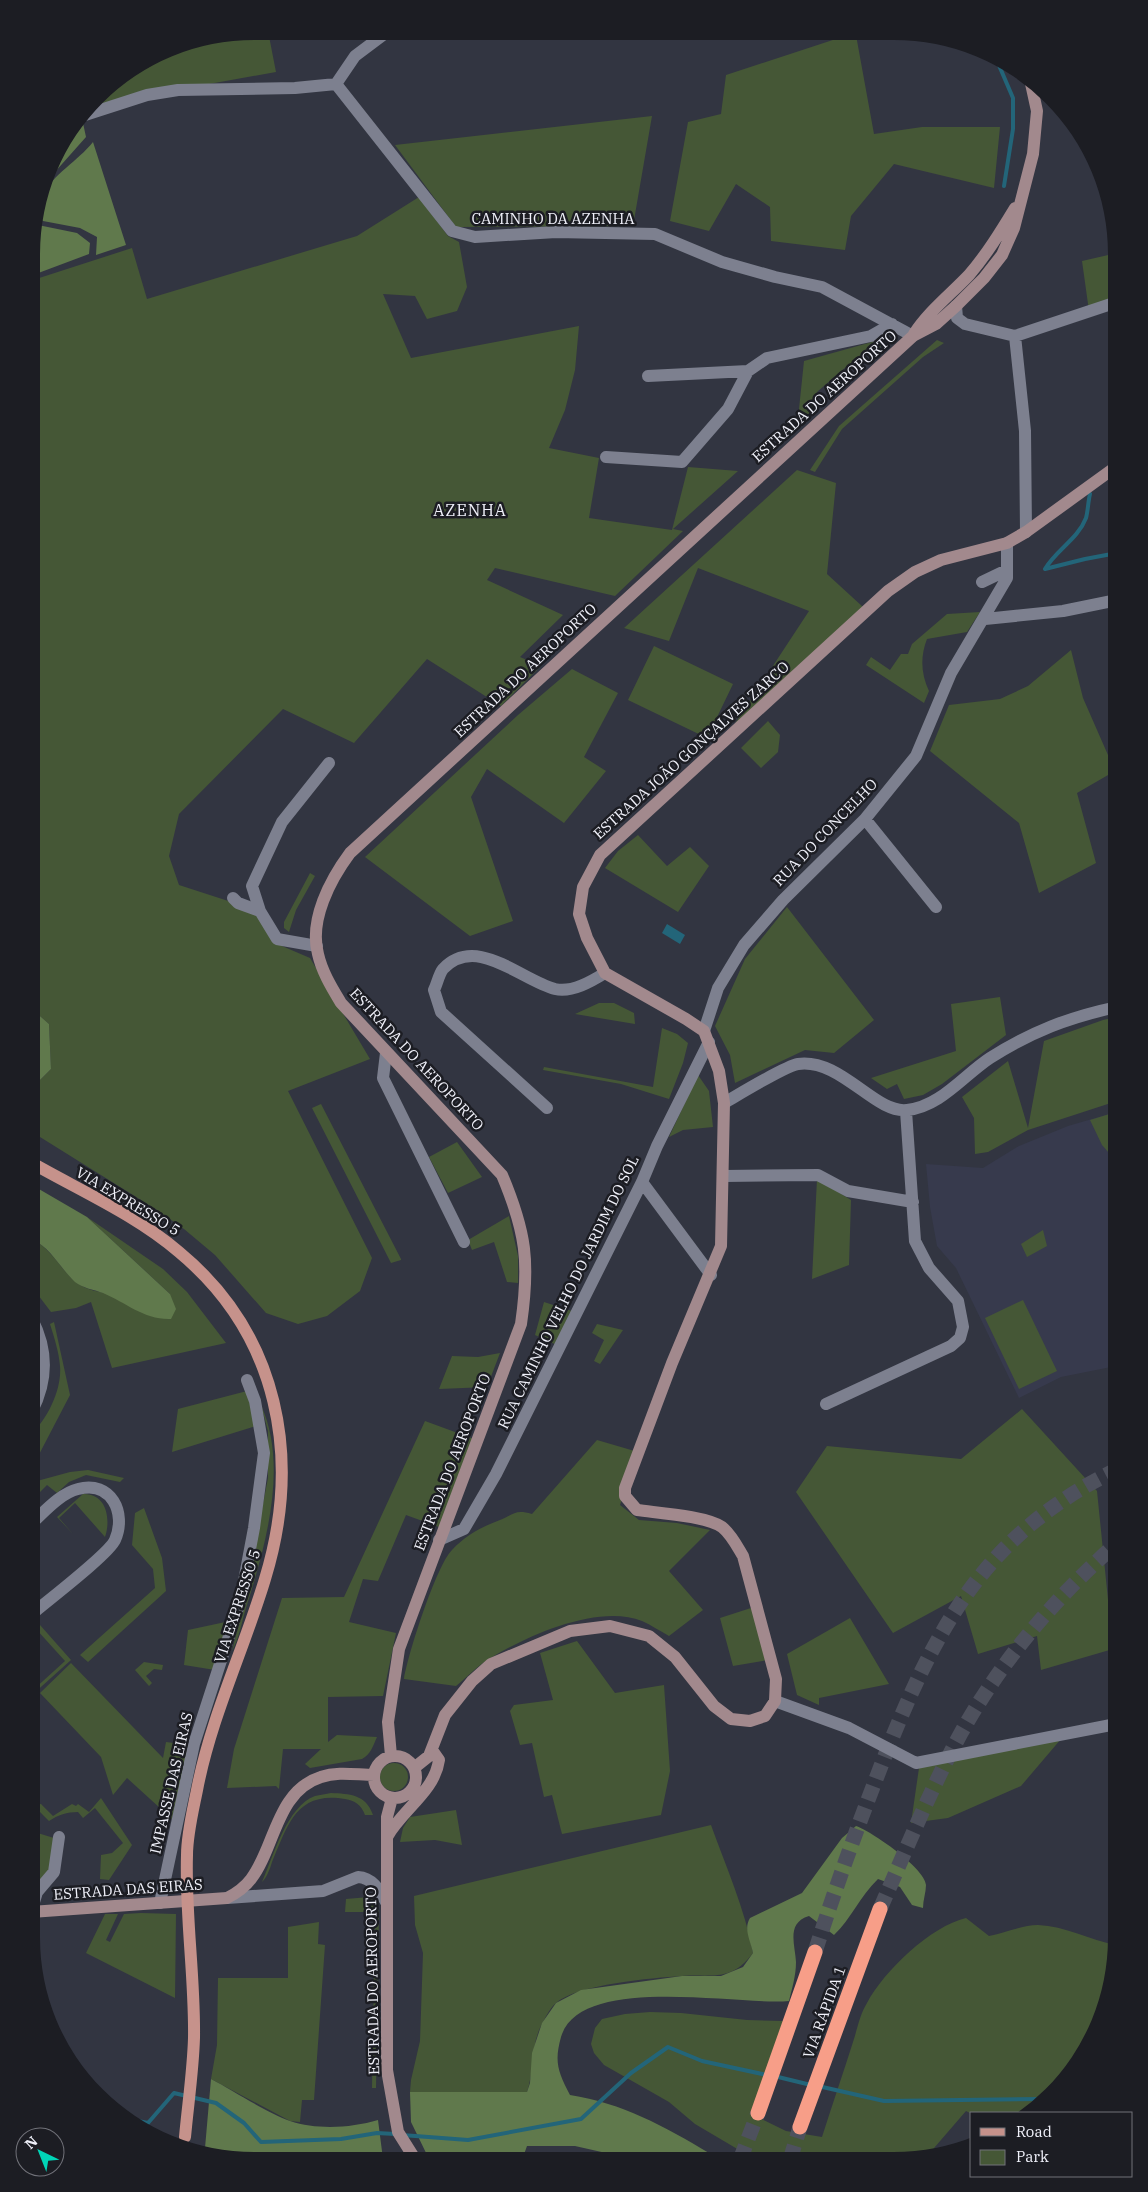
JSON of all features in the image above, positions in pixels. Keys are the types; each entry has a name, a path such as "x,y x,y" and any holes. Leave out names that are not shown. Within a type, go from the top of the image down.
{"highway":[{"name":"VIA RÁPIDA 1","path":"800,2127 880,1909"},
{"name":"VIA RÁPIDA 1","path":"758,2113 815,1952"}],"main road":[{"name":"ESTRADA DO AEROPORTO","path":"913,336 936,324 956,306 984,278 1002,255 1014,228 1019,202 1033,154 1037,110 1033,91"},
{"name":"ESTRADA DO AEROPORTO","path":"391,1756 388,1722 400,1649 521,1324 527,1286 525,1249 517,1211 502,1174 341,1004 328,981 316,946 320,911 328,890 337,870 350,854 913,336 935,307 968,276 984,256 1019,202"},
{"name":"ESTRADA JOÃO GONÇALVES ZARCO","path":"605,973 587,938 579,914 582,887 600,855 888,592 915,572 941,560 1007,543 1026,532 1108,473"},
{"path":"414,1768 432,1750 445,1715 472,1681 491,1664 570,1631 610,1626 650,1636 676,1657 714,1706 731,1720 750,1721 765,1716 774,1701 776,1679 743,1556 733,1540 721,1527 694,1518 637,1510 625,1496 625,1488 672,1363 711,1275 721,1246 724,1176 724,1103 719,1071 707,1037 686,1019 605,973"},
{"name":"VIA EXPRESSO 5","path":"40,1168 161,1237 211,1282 236,1314 255,1348 269,1384 278,1423 283,1485 272,1553 197,1787 186,1854 194,2038 185,2137"},
{"path":"387,1837 398,1819 434,1778 439,1760 432,1750"},
{"path":"391,1756 405,1759 414,1768 417,1778 412,1791 400,1798 392,1798 381,1792 376,1786 374,1775 379,1764 391,1756"},
{"path":"227,1898 251,1880 288,1804 301,1788 320,1777 340,1773 374,1775"},
{"name":"ESTRADA DO AEROPORTO","path":"392,1798 387,1817 387,2070 398,2132 411,2152"},
{"name":"ESTRADA DAS EIRAS","path":"40,1911 227,1898"}],"street":[{"path":"95,111 147,95 178,90 296,88 336,84 355,56 376,40"},
{"name":"CAMINHO DA AZENHA","path":"336,84 452,231 475,237 556,232 655,234 722,262 775,277 822,287 913,336"},
{"path":"956,306 957,318 965,324 1014,336 1108,305"},
{"path":"606,457 682,462 728,408 748,371 767,358 871,336 892,324"},
{"path":"1014,336 1025,431 1026,532"},
{"path":"648,376 748,371"},
{"name":"RUA DO CONCELHO","path":"707,1037 718,988 744,945 782,900 864,819 916,756 952,673 985,619 1007,578 1007,543"},
{"path":"982,582 1007,570"},
{"path":"985,619 1062,611 1108,602"},
{"path":"316,946 277,940 260,911 252,886 282,822 329,763"},
{"path":"864,819 936,907"},
{"path":"233,898 238,903 260,911"},
{"path":"547,1108 441,1012 434,990 443,970 463,956 482,956 557,990 586,985 605,973"},
{"path":"724,1103 796,1064 815,1064 834,1072 887,1106 906,1111 926,1105 960,1084 988,1060 1019,1040 1076,1016 1108,1009"},
{"name":"RUA CAMINHO VELHO DO JARDIM DO SOL","path":"439,1540 464,1529 496,1474 642,1182 707,1037"},
{"path":"386,1053 383,1078 464,1242"},
{"path":"826,1404 951,1346 960,1338 963,1328 958,1301 929,1268 915,1241 906,1111"},
{"path":"724,1176 818,1175 848,1191 912,1202"},
{"path":"642,1182 711,1275"},
{"path":"40,1334 45,1362 40,1394"},
{"name":"IMPASSE DAS EIRAS","path":"160,1903 194,1744 240,1602 254,1528 264,1454 256,1401 247,1380"},
{"path":"40,1516 68,1493 90,1487 101,1490 115,1502 119,1520 115,1541 40,1607"},
{"path":"774,1701 849,1728 916,1763 1108,1726"},
{"path":"40,1888 54,1872 59,1837"},
{"name":"ESTRADA DAS EIRAS","path":"227,1898 310,1893 336,1887 350,1879 364,1877 377,1886 386,1902"}],"shaded area":[{"path":"1108,1114 1108,1368 1061,1377 1019,1398 956,1268 937,1246 930,1207 926,1164 983,1168 1019,1146 1068,1126"}],"green space":[{"path":"240,40 270,40 276,72 103,103 124,84 159,62 185,51 212,44"},
{"path":"833,40 857,40 874,134 922,127 1000,127 994,188 894,164 851,216 845,250 771,241 770,207 736,184 709,231 670,221 688,122 721,114 726,75"},
{"path":"652,116 633,226 456,227 395,145"},
{"path":"83,125 86,137 57,169"},
{"path":"93,142 126,245 96,255 97,237 80,228 43,221 53,180"},
{"path":"419,197 448,236 459,242 467,287 457,311 427,319 415,296 383,294 411,358 579,326 575,370 565,410 549,448 599,458 589,518 672,530 688,467 738,471 673,529 683,531 615,596 495,568 487,580 563,615 520,657 541,666 501,706 427,659 354,743 283,709 179,814 169,856 179,885 262,912 282,946 310,958 370,1059 288,1091 372,1258 360,1291 327,1316 298,1324 266,1313 215,1255 184,1229 40,1137 40,1080 51,1069 49,1024 40,1016 40,278 132,248 147,299 357,236"},
{"path":"42,226 77,233 90,243 89,254 40,272"},
{"path":"1108,255 1108,305 1089,311 1082,261"},
{"path":"890,337 880,347 846,367 817,392 813,407 808,416 797,428 804,361"},
{"path":"937,340 944,343 923,357 842,429 815,472 810,470 839,426"},
{"path":"797,470 836,483 827,574 863,607 734,725 809,611 698,568 669,641 624,628"},
{"path":"980,612 967,632 927,639 922,665 929,691 924,703 866,665 871,657 890,670 901,654 908,654 912,644 947,614"},
{"path":"654,646 733,684 707,738 628,700"},
{"path":"1071,650 1083,698 1108,755 1108,775 1077,793 1096,863 1039,893 1019,823 930,751 949,705 1000,699 1028,686"},
{"path":"572,669 618,693 584,757 606,771 564,823 487,769 471,797 513,921 470,936 365,857 518,715"},
{"path":"768,721 780,735 778,752 761,768 741,748"},
{"path":"638,835 667,866 690,847 709,866 678,912 605,868 618,851"},
{"path":"310,873 315,876 296,910 289,932 284,928 284,922"},
{"path":"787,907 874,1020 834,1053 805,1050 735,1083 730,1055 715,1026 745,959"},
{"path":"1000,997 1006,1035 942,1084 923,1095 904,1099 897,1084 887,1089 871,1078 956,1051 951,1004"},
{"path":"599,1003 614,1003 634,1013 635,1024 575,1014"},
{"path":"40,1016 49,1024 51,1069 40,1080"},
{"path":"1108,1019 1108,1104 1028,1130 988,1152 975,1154 974,1118 962,1097 1008,1061 1028,1128 1044,1041"},
{"path":"662,1028 677,1034 688,1043 683,1063 669,1099 621,1084 543,1070 544,1067 653,1087"},
{"path":"698,1075 709,1091 713,1127 683,1130 669,1137"},
{"path":"321,1104 401,1260 391,1263 312,1108"},
{"path":"1108,1114 1108,1152 1102,1145 1090,1120"},
{"path":"457,1142 482,1177 448,1193 429,1157"},
{"path":"817,1179 851,1200 849,1265 812,1279"},
{"path":"40,1190 87,1217 170,1294 176,1309 171,1319 161,1319 144,1314 103,1293 78,1284 40,1244"},
{"path":"509,1216 518,1256 518,1283 507,1282 494,1242 472,1250 468,1240"},
{"path":"87,1217 163,1269 187,1292 226,1343 112,1368 91,1302 76,1308 51,1312 40,1298 40,1244 70,1277 95,1291 134,1295 170,1294"},
{"path":"1043,1230 1047,1246 1027,1257 1021,1244"},
{"path":"1023,1300 1057,1371 1019,1389 985,1318"},
{"path":"544,1302 575,1312 559,1346 535,1335"},
{"path":"54,1322 70,1395 40,1453 40,1424 53,1402 60,1375 59,1355 50,1324"},
{"path":"597,1324 623,1330 600,1364 594,1361 604,1340 592,1333"},
{"path":"500,1353 487,1387 439,1389 452,1356 478,1357"},
{"path":"247,1391 256,1426 172,1452 178,1409"},
{"path":"261,1405 269,1429 273,1454 274,1480 271,1507 260,1559 232,1651 244,1602 268,1478 268,1431"},
{"path":"1022,1409 1097,1491 1108,1600 1108,1650 1041,1670 1037,1636 978,1654 961,1596 893,1633 796,1492 827,1446 961,1459"},
{"path":"425,1421 474,1439 439,1527 406,1515 378,1581 363,1579 349,1622 396,1633 383,1696 328,1697 328,1742 337,1735 377,1737 371,1750 362,1759 310,1768 305,1764 321,1749 283,1749 279,1789 276,1786 227,1788 234,1749 282,1598 344,1597"},
{"path":"597,1440 638,1452 620,1505 639,1520 677,1523 710,1530 669,1571 703,1610 669,1636 642,1621 624,1617 604,1616 561,1625 520,1642 502,1652 482,1664 456,1686 404,1679 417,1631 431,1591 438,1573 452,1550 468,1536 486,1526 515,1513 532,1514"},
{"path":"88,1470 124,1478 120,1482 86,1475 69,1482 57,1493 47,1485 40,1492 40,1480 70,1472"},
{"path":"83,1494 91,1495 102,1503 107,1516 105,1537 75,1503 59,1518 73,1534 57,1517"},
{"path":"144,1508 162,1558 166,1591 88,1662 80,1655 155,1588 153,1569 132,1545 135,1513"},
{"path":"754,1607 768,1660 733,1666 720,1618"},
{"path":"850,1618 889,1684 819,1698 819,1705 797,1695 787,1654"},
{"path":"230,1621 215,1670 184,1665 188,1630"},
{"path":"40,1625 71,1660 40,1688 40,1684 65,1661 40,1633"},
{"path":"577,1641 615,1693 664,1685 670,1771 661,1815 562,1834 552,1795 544,1797 532,1743 520,1745 510,1711 514,1705 553,1700 540,1653"},
{"path":"144,1662 163,1665 162,1670 154,1669 146,1676 152,1683 149,1686 135,1670"},
{"path":"71,1663 163,1758 166,1742 190,1745 172,1819 127,1778 113,1795 101,1757 40,1693"},
{"path":"1061,1739 1021,1786 948,1818 911,1823 919,1768"},
{"path":"394,1763 404,1767 408,1777 404,1787 394,1791 384,1787 380,1777 384,1767"},
{"path":"331,1793 356,1796 366,1803 373,1815 365,1815 362,1808 357,1804 345,1799 328,1798 315,1800 305,1806 289,1824 268,1874 262,1882 282,1833 296,1810 315,1796"},
{"path":"101,1798 132,1845 109,1880 100,1879 101,1855 112,1853 123,1843 95,1808 83,1818 78,1812 74,1812 63,1814 49,1821 40,1812 40,1804 53,1816 72,1804 76,1806 78,1804 89,1812"},
{"path":"456,1810 462,1845 435,1840 400,1842 403,1828 410,1817"},
{"path":"711,1825 750,1937 753,1953 745,1962 737,1969 721,1975 635,1980 598,1987 566,1996 552,2007 539,2030 527,2092 410,2092 420,2041 423,1953 415,1925 414,1896"},
{"path":"856,1826 884,1842 907,1860 917,1869 926,1885 923,1908 912,1905 900,1887 878,1879 834,1935 809,1916 802,1919 797,1924 794,1935 796,1967 789,2001 663,1997 628,1999 598,2005 574,2017 561,2037 558,2067 570,2095 607,2104 642,2117 707,2152 602,2152 575,2146 527,2146 525,2152 426,2152 411,2122 410,2092 527,2092 530,2083 532,2053 542,2023 556,2003 581,1990 682,1976 721,1976 743,1967 753,1953 747,1931 750,1918 802,1893 842,1838"},
{"path":"40,1834 54,1838 50,1869 40,1888"},
{"path":"369,1897 375,1902 379,1912 376,2088 372,2088 375,1912 345,1912 346,1899"},
{"path":"105,1914 118,1914 106,1940 110,1942 124,1914 176,1914 175,1998 86,1953"},
{"path":"966,1918 989,1936 1026,1926 1048,1926 1068,1930 1108,1943 1108,1952 1101,1994 1092,2020 1072,2057 1055,2079 1018,2112 970,2113 966,2111 934,2148 908,2152 742,2152 695,2124 669,2102 604,2065 594,2053 591,2044 595,2028 602,2019 625,2014 650,2012 681,2013 747,2020 783,2021 751,2114 786,2131 822,2137 861,2017 875,1990 910,1951 938,1930"},
{"path":"319,1922 318,1944 325,1945 314,2100 302,2100 300,2122 290,2121 211,2079 217,2045 218,1978 288,1978 288,1927"},
{"path":"211,2079 271,2113 300,2124 334,2127 357,2125 378,2120 382,2152 240,2152 205,2147"}],"water":[{"path":"667,924 685,935 680,944 662,933"}],"waterway":[{"path":"1000,69 1013,98 1013,129 1004,186"},
{"path":"1090,494 1087,515 1078,532 1045,569 1108,555"},
{"path":"402,2135 468,2140 581,2119 631,2073 668,2047 702,2061 767,2075"},
{"path":"774,2076 811,2085"},
{"path":"818,2086 884,2101 1035,2099"},
{"path":"146,2123 174,2093 216,2103 244,2123 261,2142 341,2139 377,2133 395,2134"}],"tunnel":[{"path":"815,1952 846,1859 881,1766 921,1673 943,1631 968,1592 996,1557 1030,1525 1070,1496 1108,1475"},
{"path":"880,1909 939,1776 977,1706 1031,1632 1072,1586 1108,1551"},
{"path":"743,2152 758,2113"},
{"path":"792,2152 800,2127"}],"district":[{"name":"AZENHA","path":"470,510"}]}
